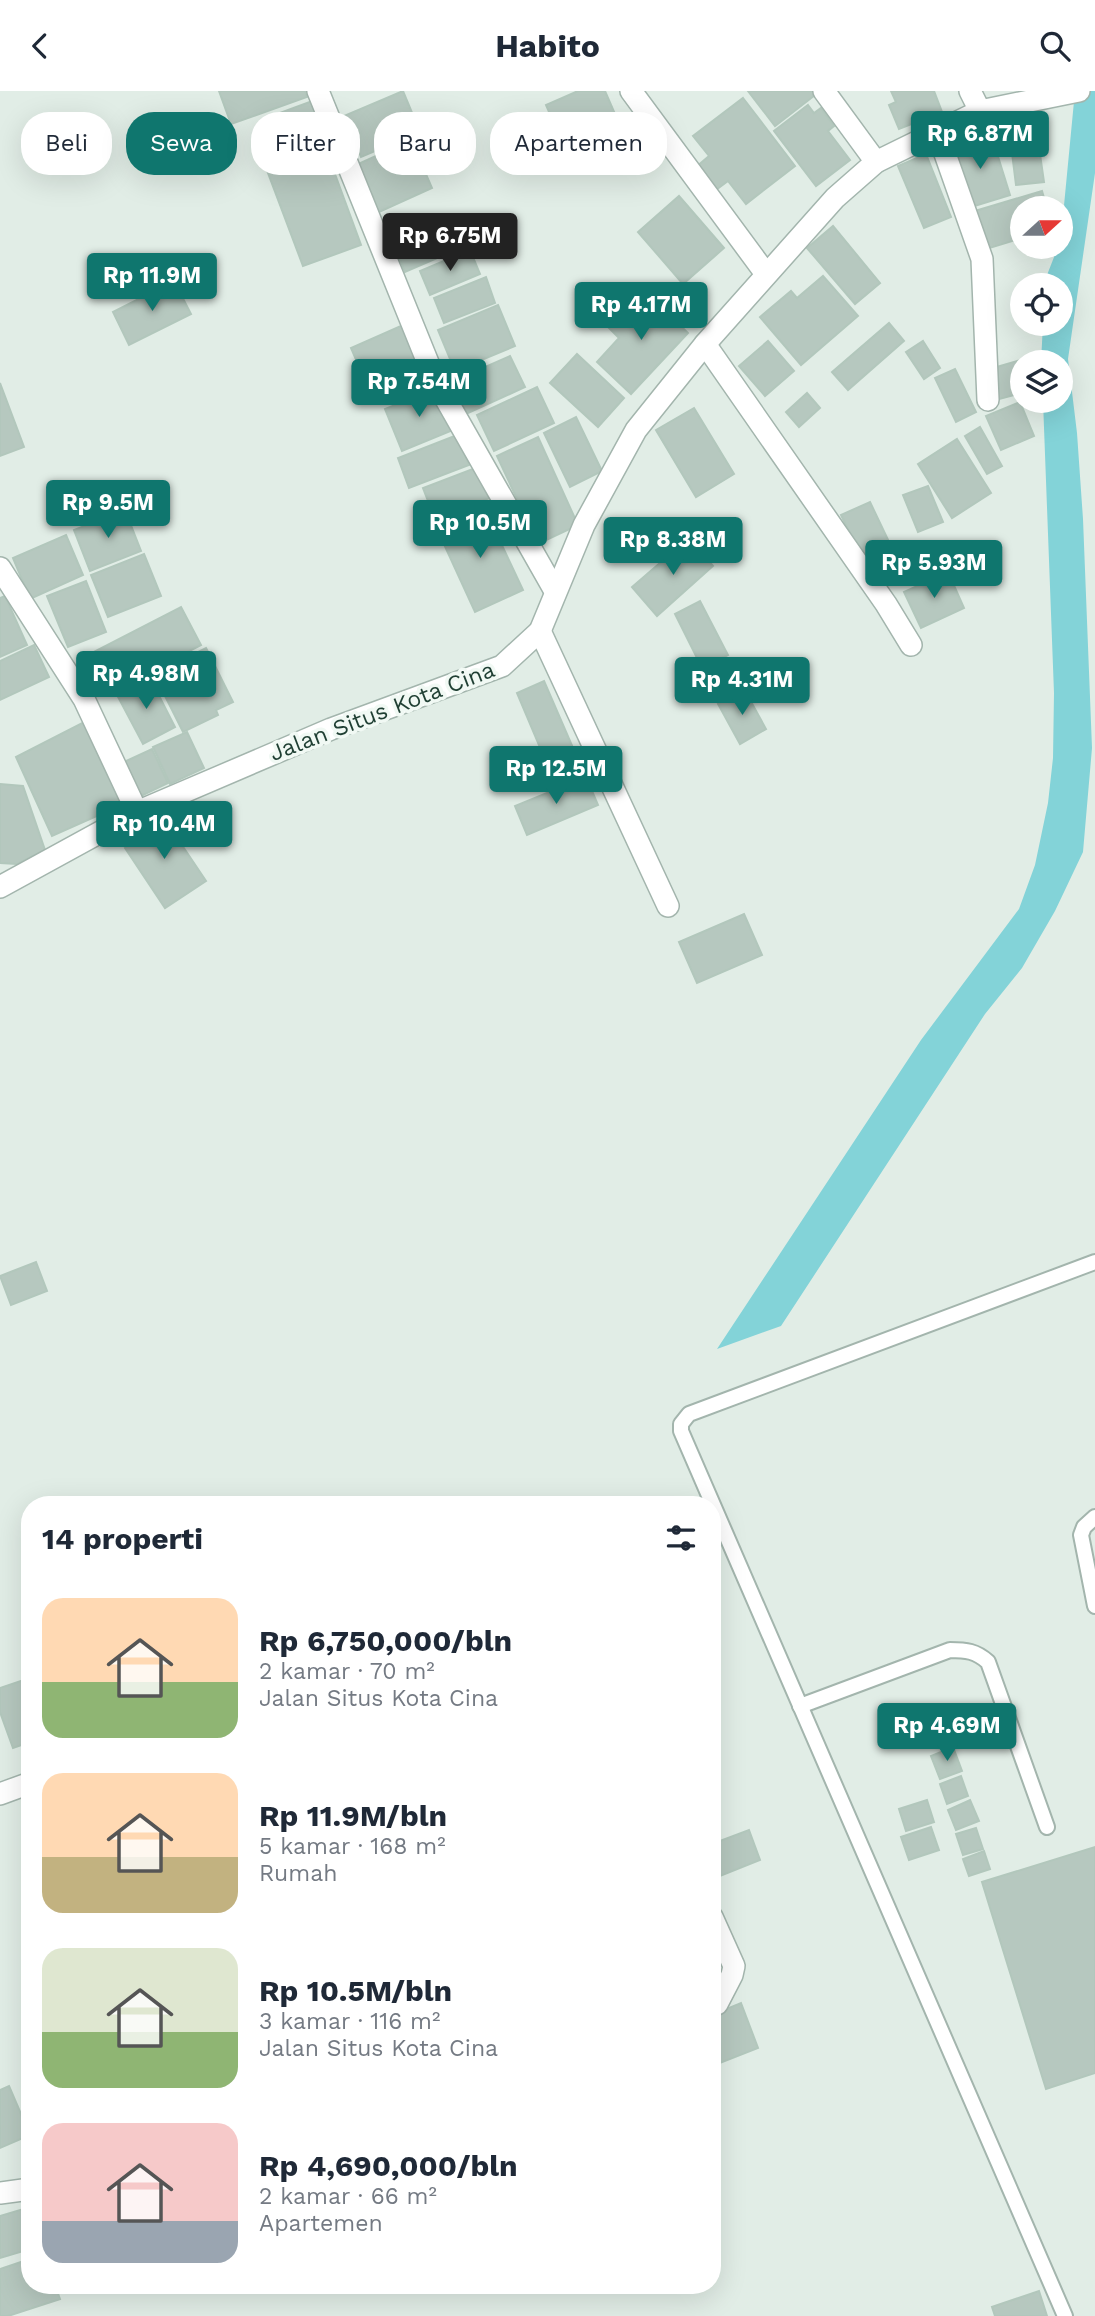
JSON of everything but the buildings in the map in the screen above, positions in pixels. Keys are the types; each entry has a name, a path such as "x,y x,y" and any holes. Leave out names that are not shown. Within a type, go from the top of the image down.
{"street":[{"path":"318,91 435,380 555,591"},
{"path":"631,91 766,274"},
{"path":"824,91 876,162"},
{"path":"970,91 980,111"},
{"name":"Jalan Situs Kota Cina","path":"0,887 137,812 331,729 502,666 540,631 584,525 636,430 705,344 835,198 860,173 876,162 980,111 1073,92"},
{"path":"937,131 982,259 988,400"},
{"path":"705,344 886,604 911,645"},
{"path":"0,568 84,699 137,812"},
{"path":"540,631 668,906"},
{"path":"0,1794 21,1786"},
{"path":"721,1937 734,1966 721,1996"},
{"path":"0,2193 21,2190"}],"lane":[{"path":"708,1496 681,1431 684,1418 689,1414 1095,1262"},
{"path":"1095,1517 1083,1527 1081,1535 1095,1606"},
{"path":"721,1526 1065,2316"},
{"path":"800,1706 950,1650 966,1650 979,1654 988,1662 1048,1827"}],"water":[{"path":"1075,91 1095,91 1095,173 1073,325 1073,273 1048,273 1053,259 1073,259 1073,196 1065,196"},
{"path":"1042,336 1071,336 1069,350 1042,350"},
{"path":"1073,400 1083,519 1092,748 1083,852 1055,911 1022,968 985,1014 781,1326 717,1349 921,1040 1019,909 1035,865 1048,803 1053,758 1054,693 1043,413 1073,413"}]}
